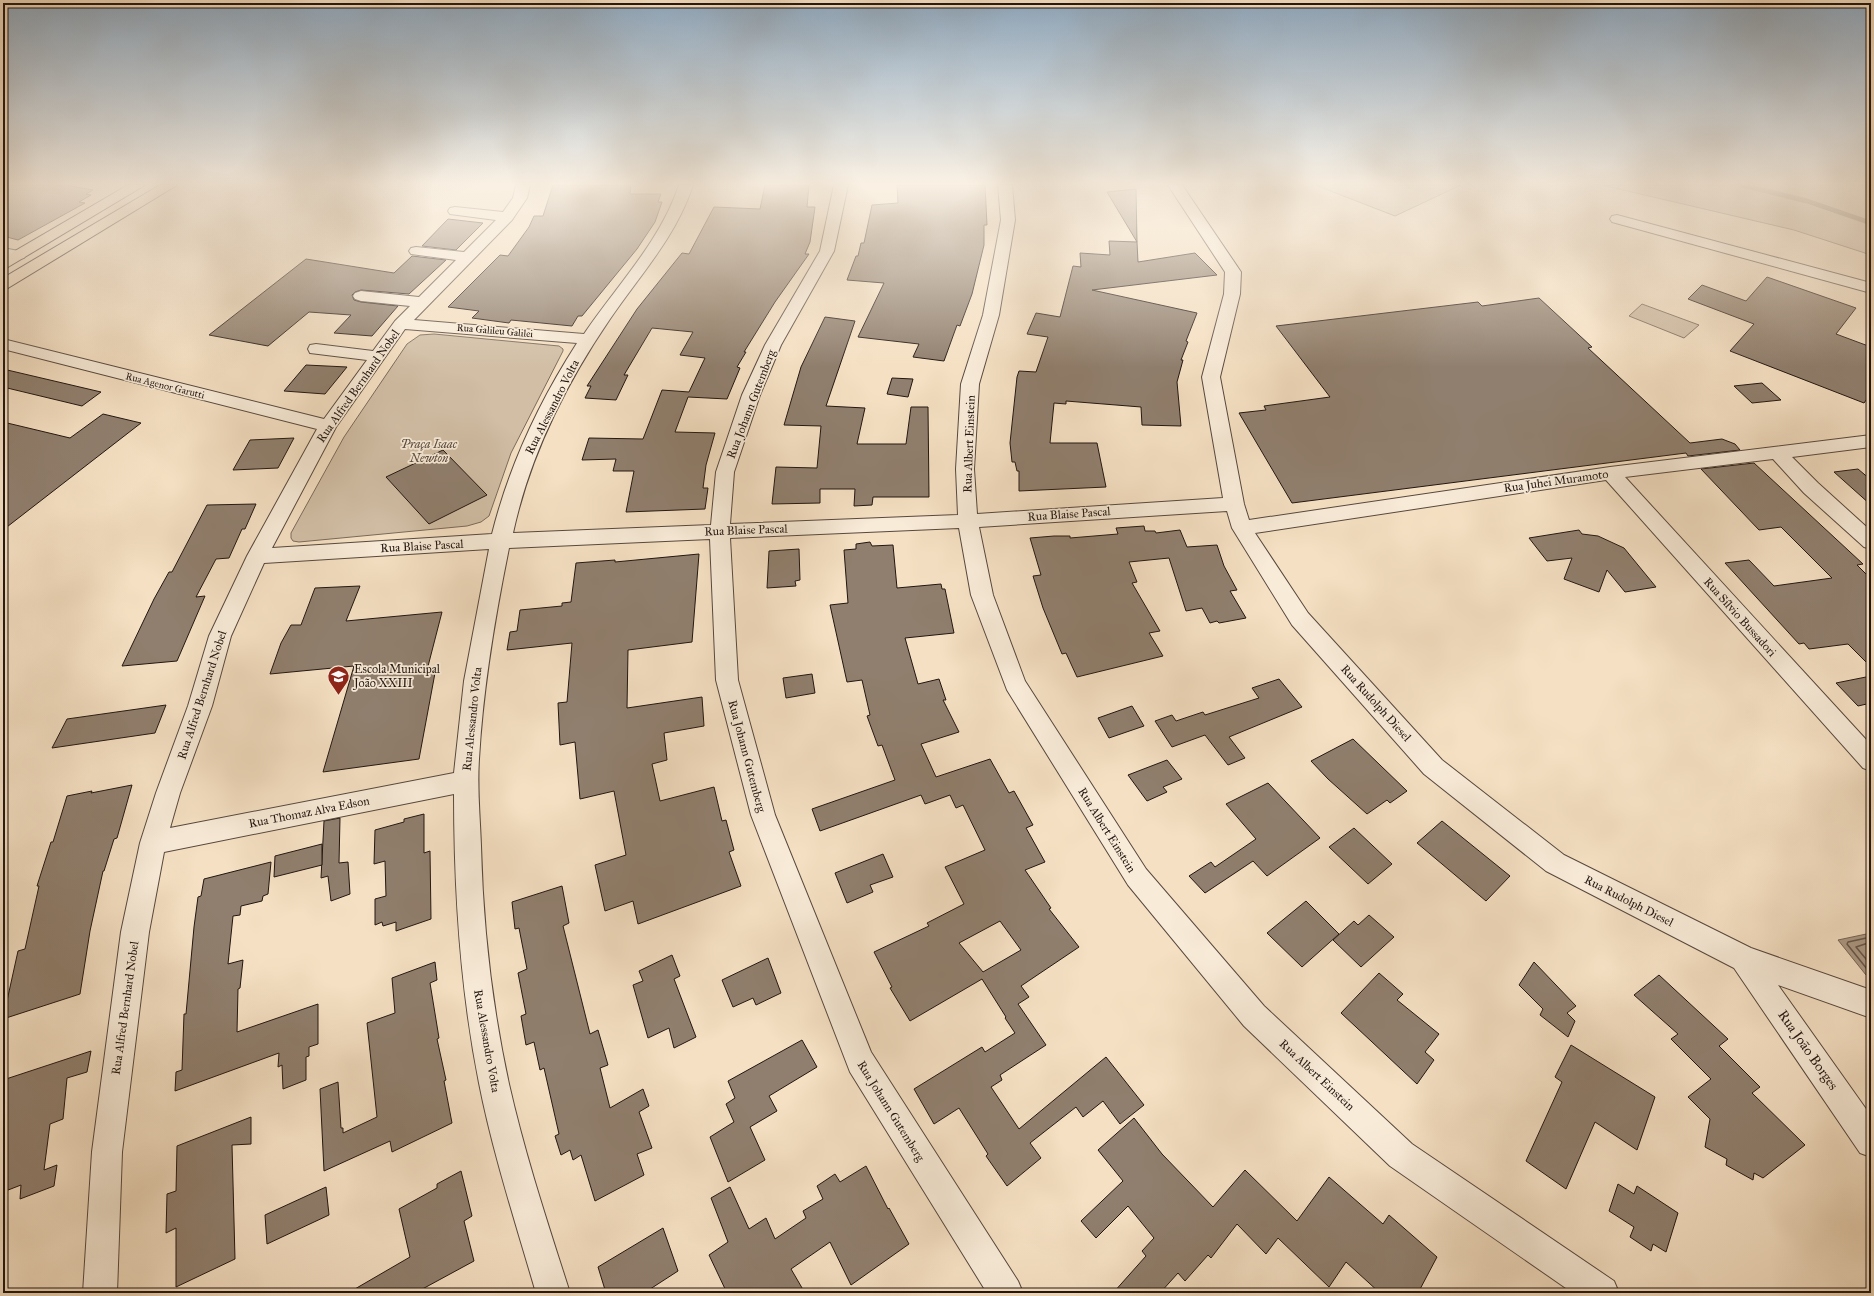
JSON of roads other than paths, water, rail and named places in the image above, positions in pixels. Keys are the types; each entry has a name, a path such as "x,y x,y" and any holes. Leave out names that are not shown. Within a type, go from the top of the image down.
{"main road":[{"path":"3,264 35,245"},
{"path":"3,285 69,245"}],"street":[{"name":"Rua Alfred Bernhard Nobel","path":"100,1293 107,1152 135,932 153,843 168,793 200,706 220,636 257,556 328,426 401,324 479,245"},
{"name":"Rua Alessandro Volta","path":"553,1293 502,1119 487,1049 477,986 472,933 466,780 481,642 500,541 513,492 538,429 560,387 588,339 656,245"},
{"name":"Rua Johann Gutemberg","path":"828,245 827,251 773,345 751,396 725,472 720,531 727,680 763,815 860,1062 1006,1293"},
{"name":"Rua Albert Einstein","path":"1003,245 991,315 970,384 965,469 968,521 982,595 1015,684 1137,877 1254,1016 1401,1155 1602,1293"},
{"name":"Rua Rudolph Diesel","path":"1215,245 1233,272 1232,294 1211,377 1234,504 1242,528 1300,619 1433,767 1555,863 1744,959 1871,1004"},
{"path":"1714,245 1871,288"},
{"path":"416,251 467,257"},
{"path":"3,252 19,255"},
{"path":"361,296 422,302"},
{"name":"Rua Galileu Galilei","path":"401,324 588,339"},
{"name":"Rua Agenor Garutti","path":"3,344 328,426"},
{"path":"316,349 378,356"},
{"name":"Rua Juhei Muramoto","path":"1242,528 1610,473 1871,441"},
{"path":"1778,452 1811,488 1871,542"},
{"name":"Rua Sílvio Bussadori","path":"1610,473 1871,760"},
{"name":"Rua Blaise Pascal","path":"257,556 500,541 968,521 1234,504"},
{"name":"Rua Thomaz Alva Edson","path":"153,843 466,780"},
{"name":"Rua João Borges","path":"1744,959 1871,1142"}],"water":[{"path":"1871,933 1871,974 1866,975 1838,940"}],"place":[{"name":"Escola Municipal João XXIII","path":"339,696"}],"park label":[{"name":"Praça Isaac Newton","path":"429,451"}]}
